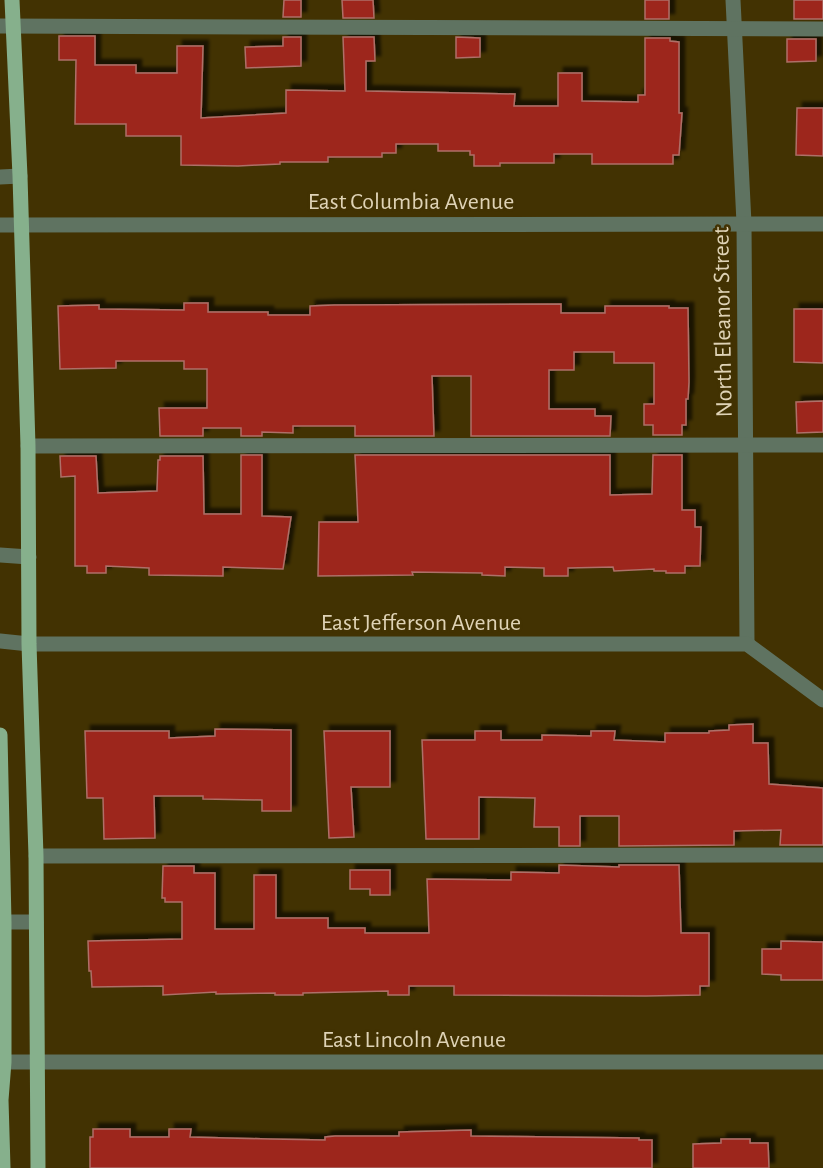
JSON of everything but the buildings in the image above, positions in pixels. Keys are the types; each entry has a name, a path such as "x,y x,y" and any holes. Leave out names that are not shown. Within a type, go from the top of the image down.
{"main road":[{"path":"12,0 7,26 20,176 28,446 29,644 36,856 38,1168"},
{"path":"0,735 3,1168"}],"street":[{"name":"North Eleanor Street","path":"733,0 744,223 747,644"},
{"path":"7,26 823,29"},
{"path":"0,177 20,176"},
{"name":"East Columbia Avenue","path":"0,225 823,224"},
{"path":"28,446 823,445"},
{"path":"0,555 29,557"},
{"name":"East Jefferson Avenue","path":"0,641 29,644 747,644"},
{"path":"747,644 823,700"},
{"path":"36,856 823,855"},
{"path":"2,922 36,922"},
{"name":"East Lincoln Avenue","path":"4,1062 823,1062"}]}
